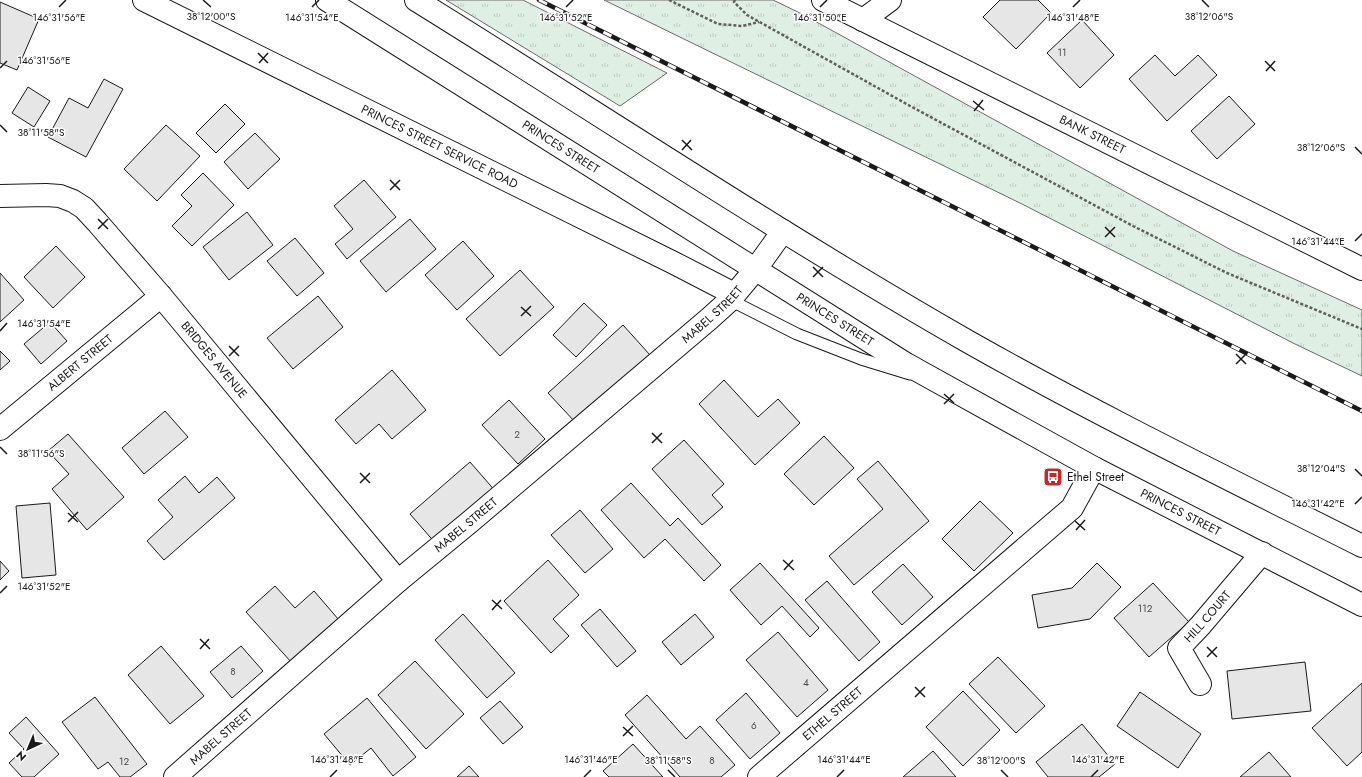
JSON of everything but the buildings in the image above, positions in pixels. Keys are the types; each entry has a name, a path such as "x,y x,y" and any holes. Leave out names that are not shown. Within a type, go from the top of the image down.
{"main road":[{"name":"PRINCES STREET SERVICE ROAD","path":"144,0 667,259 732,297"},
{"name":"PRINCES STREET","path":"326,0 906,364 1094,468 1362,604"},
{"path":"416,0 863,280 968,341 1100,414 1362,546"},
{"name":"BANK STREET","path":"823,0 1362,269"},
{"path":"863,20 890,0"},
{"name":"BRIDGES AVENUE","path":"0,196 60,196 72,200 84,208 161,296 398,581"},
{"name":"MABEL STREET","path":"175,777 398,581 709,319 732,297 755,270 784,231"},
{"name":"ALBERT STREET","path":"0,429 161,296"},
{"name":"ETHEL STREET","path":"758,777 1072,508 1094,468"},
{"name":"HILL COURT","path":"1200,684 1179,648 1262,554"}],"lane":[{"name":"PRINCES STREET SERVICE ROAD","path":"732,297 797,334 890,369 939,382"}],"path":[{"path":"669,0 718,24 742,26 760,22"},
{"path":"735,0 734,2 747,15 919,111 1133,226 1227,273 1362,329"}],"green space":[{"path":"446,0 523,0 667,73 620,106"},
{"path":"604,0 773,0 802,14 1233,251 1362,310 1362,376 1295,344 1024,205"}],"railway":[{"path":"539,0 1362,411"}],"place":[{"name":"Ethel Street","path":"1053,477"}]}
